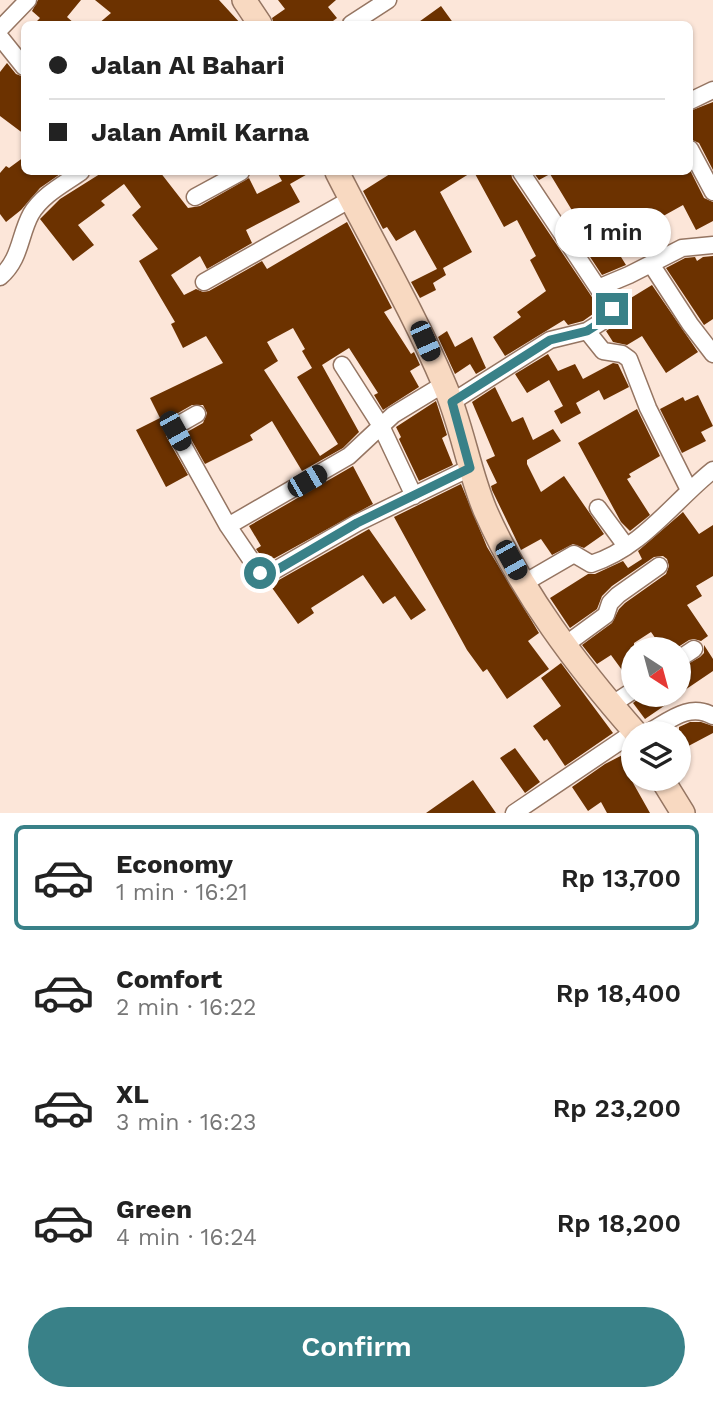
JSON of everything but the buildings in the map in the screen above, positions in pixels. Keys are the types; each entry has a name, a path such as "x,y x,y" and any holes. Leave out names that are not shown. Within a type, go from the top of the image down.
{"main road":[{"path":"243,0 256,21"},
{"path":"339,175 425,341 448,393 470,468 498,537 524,583 565,645 611,705 627,721"},
{"path":"669,791 683,813"}],"street":[{"path":"356,21 388,0"},
{"path":"0,29 20,2"},
{"path":"0,37 21,63"},
{"path":"693,100 713,90"},
{"path":"693,155 713,192"},
{"path":"0,277 19,253 30,216 36,207 77,175"},
{"path":"195,197 235,175"},
{"path":"228,527 349,456 406,405 448,393 550,340 587,331 606,319 612,309 524,175"},
{"path":"204,282 351,199"},
{"path":"598,288 682,248 713,244"},
{"path":"651,264 713,354"},
{"path":"587,331 603,351 622,354 629,359 648,408 689,490"},
{"path":"342,365 382,426 414,496"},
{"path":"197,414 176,426 175,431 228,527 260,573 265,576 357,523 470,468"},
{"path":"524,583 570,555 577,554 591,564 614,554 662,520 689,490 713,470"},
{"path":"598,509 626,545"},
{"path":"565,645 606,615 610,603 618,595 659,566"},
{"path":"611,705 621,698"},
{"path":"665,721 684,712 703,710 713,716"},
{"path":"514,813 621,745"}],"route":[{"path":"260,573 268,575 357,523 470,468 452,402 550,340 587,331 606,319 612,309"}]}
